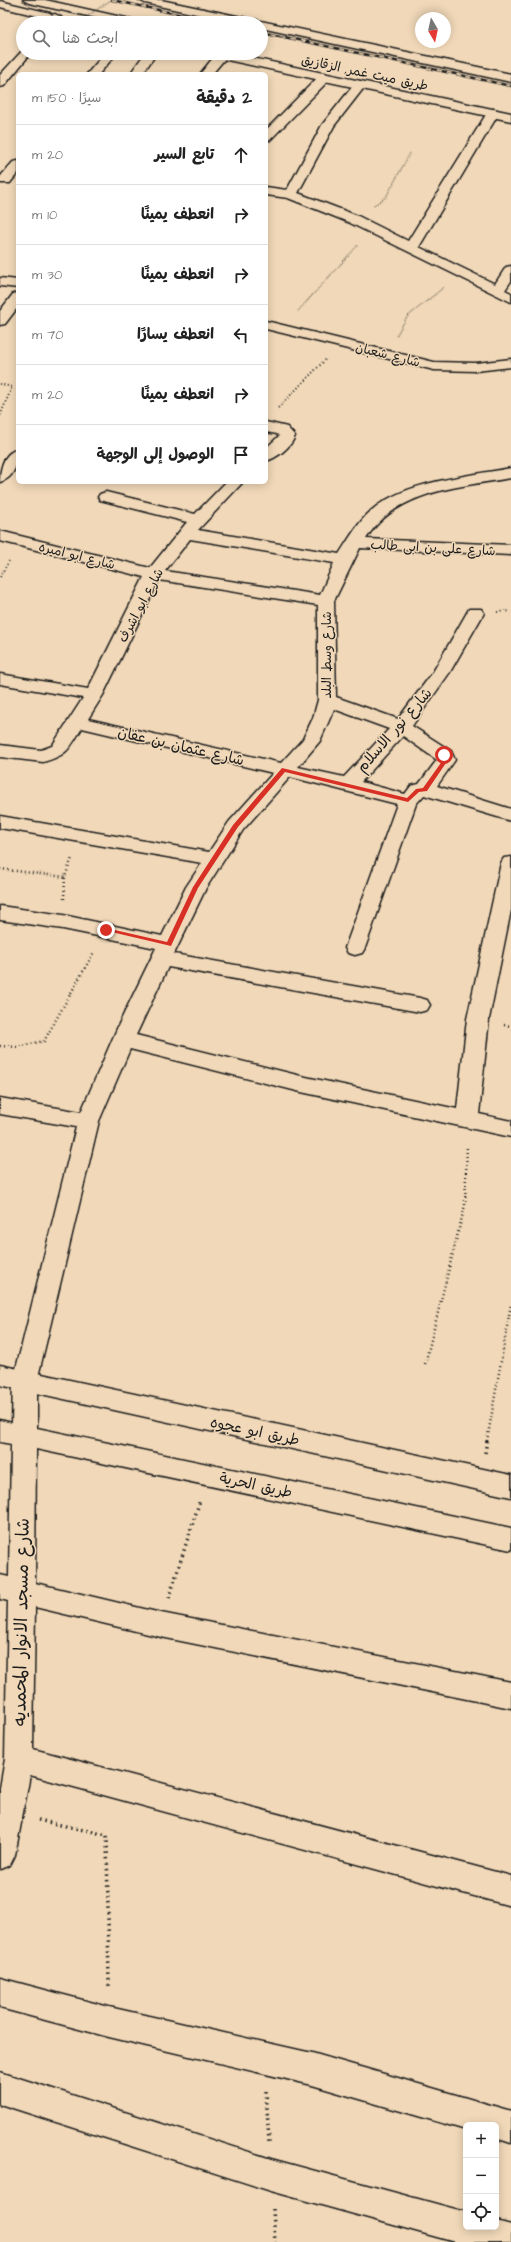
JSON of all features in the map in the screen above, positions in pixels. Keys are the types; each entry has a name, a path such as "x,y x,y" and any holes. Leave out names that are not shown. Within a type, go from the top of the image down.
{"main road":[{"path":"29,0 103,16"},
{"path":"145,0 221,16"},
{"path":"0,4 40,16"},
{"path":"216,15 225,5"},
{"path":"268,26 511,78"},
{"path":"0,83 19,60"},
{"path":"95,72 105,60"},
{"path":"137,72 146,60"},
{"path":"207,72 214,60"},
{"name":"طريق ميت غمر, الزقازيق","path":"246,60 511,117"},
{"path":"268,135 325,77"},
{"path":"291,195 328,125 360,85"},
{"path":"472,96 511,105"},
{"path":"411,248 493,113"},
{"path":"8,180 16,168"},
{"path":"268,191 291,195 353,219 498,290 511,298"},
{"path":"498,290 511,270"},
{"path":"0,282 16,284"},
{"path":"0,322 16,300"},
{"name":"شارع شعبان","path":"268,325 342,342 385,355 434,366 457,368 511,363"},
{"path":"268,427 282,430 286,433 287,439 268,454"},
{"path":"0,477 16,457"},
{"name":"شارع وسط البلد","path":"88,1121 125,1040 130,1024 196,887 236,826 311,741 322,718 327,700 326,601 344,560 364,528 378,513 396,501 448,484 511,473"},
{"name":"شارع ابو اشرف","path":"0,752 32,756 50,755 60,750 94,695 154,574 186,533 233,484"},
{"path":"106,496 200,520"},
{"path":"186,533 344,560"},
{"name":"شارع ابو اميره","path":"0,536 154,574 326,601"},
{"name":"شارع على بن ابى طالب","path":"355,543 511,550"},
{"name":"شارع نور الاسلام","path":"348,784 401,727 444,670 475,613"},
{"path":"0,679 94,695"},
{"path":"327,700 401,727 446,757 425,789"},
{"name":"شارع عثمان بن عفان","path":"78,722 348,784 408,800"},
{"path":"355,948 408,800 418,790 425,789 511,815"},
{"path":"0,822 214,859"},
{"path":"467,1120 478,1019 511,863"},
{"path":"0,913 106,930 166,952 420,1005"},
{"path":"125,1040 301,1084 511,1129"},
{"path":"0,1106 88,1121"},
{"name":"شارع مسجد الانوار المحمديه","path":"0,1855 10,1814 19,1759 11,1590 12,1433 88,1121"},
{"name":"طريق ابو عجوه","path":"0,1375 511,1486"},
{"name":"طريق الحرية","path":"12,1433 511,1539"},
{"path":"11,1590 161,1626 511,1695"},
{"path":"19,1759 511,1891"},
{"path":"0,1993 109,2022 312,2069 511,2127"},
{"path":"0,2088 271,2175 511,2241"}],"path":[{"path":"87,16 111,0"},
{"path":"353,219 386,197 410,154"},
{"path":"283,328 372,229"},
{"path":"385,355 406,318 461,273"},
{"path":"277,409 342,342"},
{"path":"0,384 12,387 0,416"},
{"path":"0,869 65,877"},
{"path":"0,1046 17,1047 44,1041 106,930"},
{"path":"425,1364 465,1205 467,1120"},
{"path":"480,1480 511,1304"},
{"path":"161,1626 208,1475"},
{"path":"10,1814 107,1835 109,2022"}],"railway":[{"path":"112,0 186,16"},
{"path":"268,34 511,86"}],"route":[{"path":"106,930 169,944 196,887 236,826 284,770 348,784 410,800 418,790 425,789 446,760 444,755"}]}
